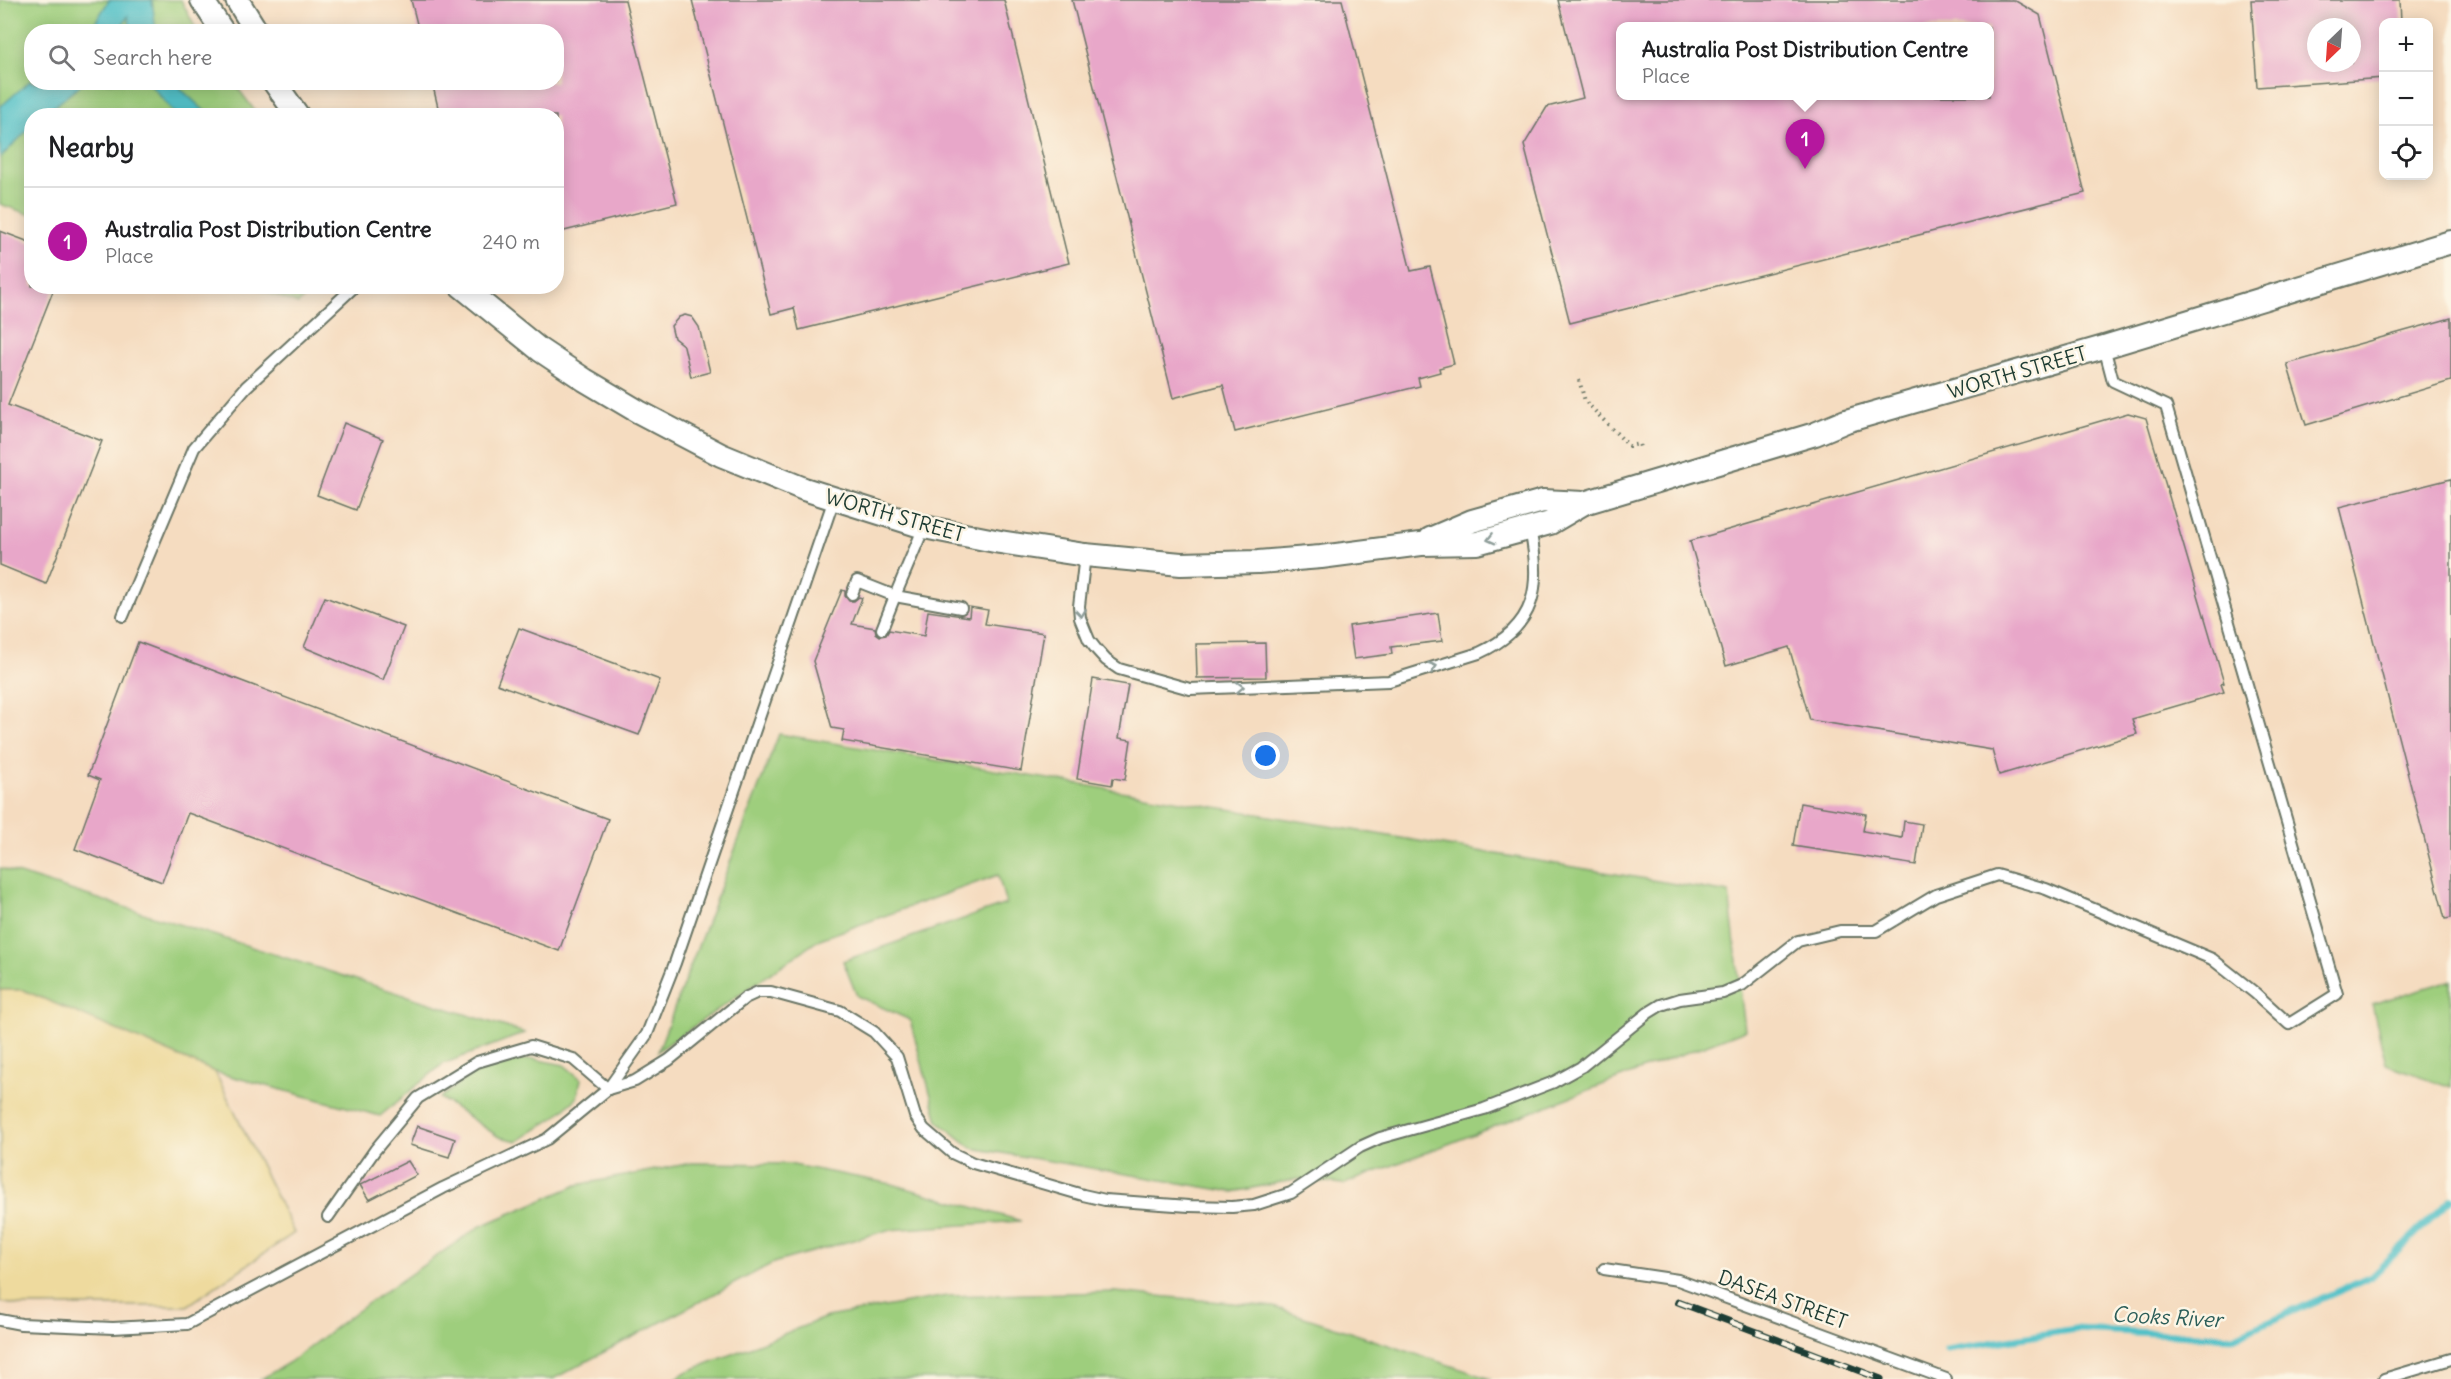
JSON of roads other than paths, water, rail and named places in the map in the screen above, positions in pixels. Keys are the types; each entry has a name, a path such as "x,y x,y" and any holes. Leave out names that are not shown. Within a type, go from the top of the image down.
{"street":[{"path":"202,0 218,24"},
{"path":"237,0 252,24"},
{"path":"280,90 292,108"},
{"name":"WORTH STREET","path":"471,294 540,350 639,412 721,455 804,489 924,527 1000,542 1085,555 1181,564 1258,562 1321,557 1421,544 1477,543 1530,529 1550,523 1584,503 1815,434 1846,421 2104,347 2451,242"},
{"name":"WORTH STREET","path":"1421,544 1472,520 1544,501 1584,503"}],"lane":[{"path":"123,616 194,448 246,387 346,294"},
{"path":"608,1089 634,1081 669,1060 745,998 758,992 771,992 840,1011 874,1032 897,1057 915,1116 924,1129 952,1153 973,1163 1105,1200 1189,1206 1254,1205 1291,1193 1360,1147 1380,1138 1484,1109 1554,1082 1581,1067 1661,1005 1680,999 1723,993 1742,986 1798,941 1840,931 1876,931 1936,895 1997,875 2046,889 2212,960 2255,993 2289,1024 2337,994 2166,406 2113,381 2104,347"},
{"path":"0,1320 21,1324 113,1328 187,1324 443,1188 547,1139 608,1089 647,1034 675,963 834,499"},
{"path":"882,629 924,527"},
{"path":"1085,555 1079,606 1084,629 1106,660 1126,672 1190,689 1389,681 1479,654 1493,647 1516,627 1525,615 1536,587 1537,558 1530,529"},
{"path":"852,594 857,581 895,596 961,608"},
{"path":"328,1216 375,1150 418,1098 477,1062 531,1046 573,1059 608,1089"},
{"name":"DASEA STREET","path":"1604,1269 1678,1280 1946,1379"},
{"path":"2384,1379 2451,1359"}],"water":[{"path":"109,0 152,0 155,24 130,24 128,16 123,24 94,24"},
{"path":"24,86 24,90 74,90 53,108 24,108 24,134 0,158 0,107"},
{"path":"155,90 182,90 201,108 170,108"}],"waterway":[{"name":"Cooks River","path":"1947,1350 2075,1329 2233,1337 2371,1277 2451,1199"}],"railway":[{"path":"1678,1302 1881,1379"}],"place":[{"name":"Australia Post Distribution Centre","path":"1805,169"}]}
